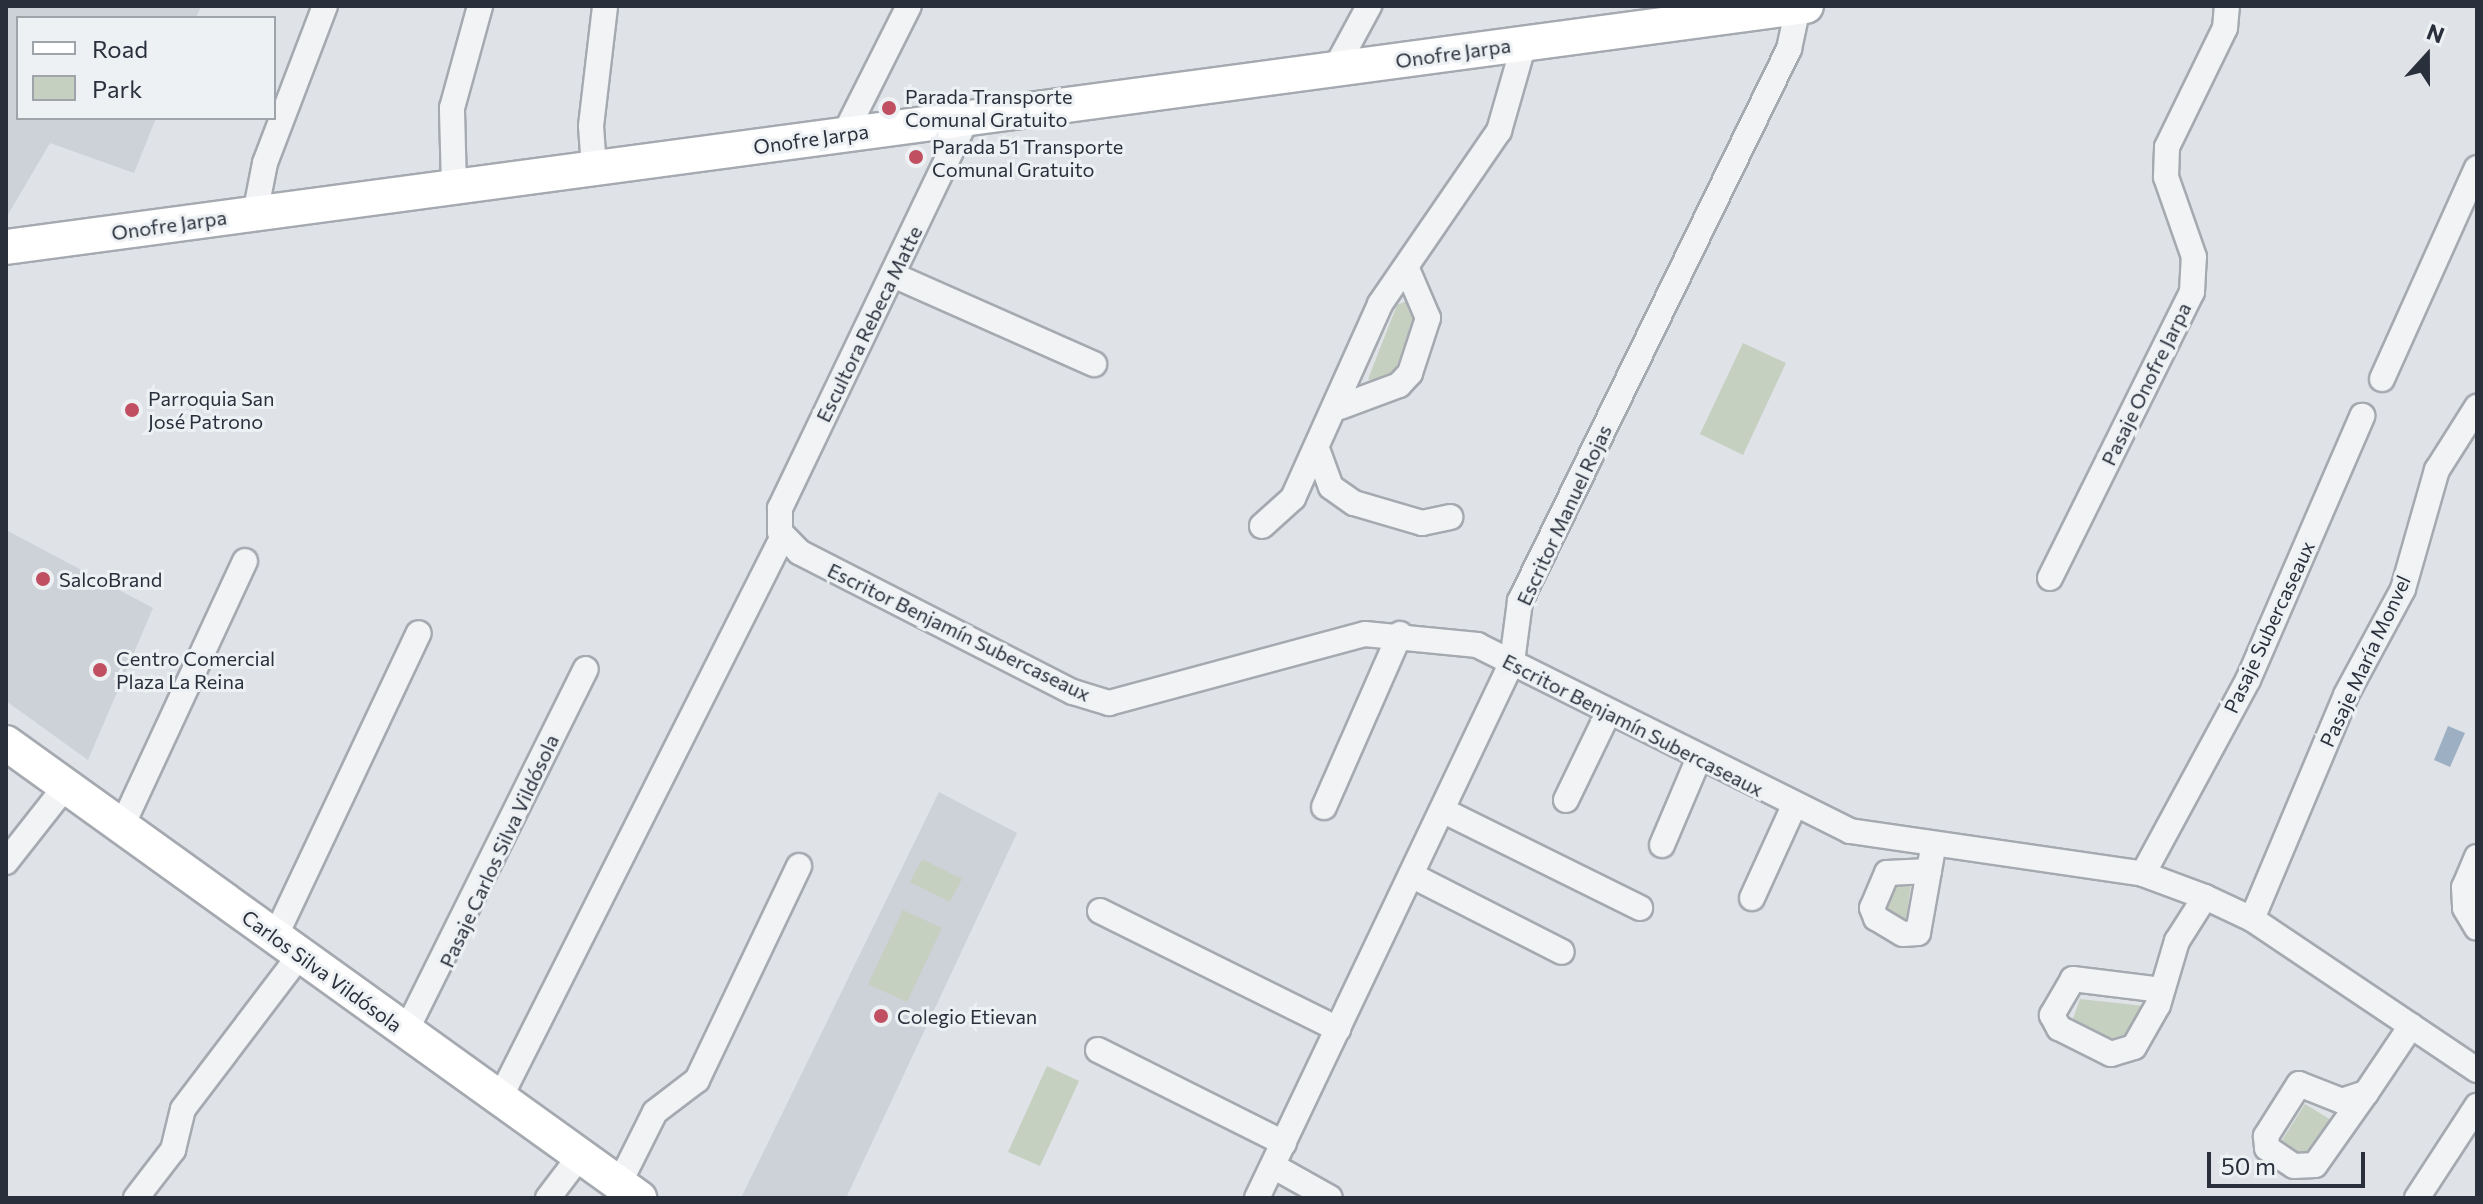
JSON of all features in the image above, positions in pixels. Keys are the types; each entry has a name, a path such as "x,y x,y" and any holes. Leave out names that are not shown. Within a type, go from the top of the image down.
{"street":[{"path":"255,214 265,163 325,6"},
{"path":"454,187 452,108 480,6"},
{"path":"594,168 591,126 605,6"},
{"path":"844,135 909,6"},
{"path":"1335,69 1369,6"},
{"name":"Onofre Jarpa","path":"6,247 1806,6"},
{"name":"Pasaje Onofre Jarpa","path":"2050,578 2192,292 2194,257 2166,177 2167,147 2225,28 2227,6"},
{"name":"Escritor Manuel Rojas","path":"1257,1198 1512,662 1520,601 1789,49 1798,7"},
{"path":"1262,526 1293,498 1340,407 1352,359 1435,216 1499,131 1524,44"},
{"name":"Escultora Rebeca Matte","path":"500,1098 782,534 780,508 967,118"},
{"path":"2382,379 2477,168"},
{"path":"1340,407 1399,385 1410,373 1428,318 1407,269"},
{"path":"893,275 1094,364"},
{"name":"Pasaje María Monvel","path":"2252,919 2346,695 2403,589 2437,470 2477,407"},
{"name":"Pasaje Subercaseaux","path":"2143,874 2248,680 2362,416"},
{"path":"1317,449 1331,487"},
{"path":"1293,498 1331,487 1395,518 1450,517"},
{"name":"Escritor Benjamín Subercaseaux","path":"782,534 848,579 1109,703 1352,636 1400,634 1477,645 1698,760 1850,831 1931,859 2143,874 2205,897 2252,919 2477,1070"},
{"path":"122,826 245,561"},
{"path":"136,1198 173,1150 183,1109 288,946 419,633"},
{"path":"1324,807 1400,634"},
{"name":"Pasaje Carlos Silva Vildósola","path":"406,1031 586,669"},
{"path":"1566,800 1608,713"},
{"name":"Carlos Silva Vildósola","path":"6,743 629,1191"},
{"path":"1662,845 1698,760"},
{"path":"6,862 65,787"},
{"path":"1752,898 1794,806"},
{"path":"1442,810 1640,908"},
{"path":"2477,857 2464,887 2465,908 2477,928"},
{"path":"629,1191 655,1112 697,1080 799,866"},
{"path":"1411,875 1562,952"},
{"path":"2162,990 2177,941 2205,897"},
{"path":"1100,911 1338,1029"},
{"path":"2366,1093 2411,1026"},
{"path":"1098,1050 1284,1143"},
{"path":"2417,1198 2477,1106"},
{"path":"548,1198 580,1156"},
{"path":"1273,1166 1330,1198"}],"shaded area":[{"path":"6,6 201,6 197,16 16,16 16,120 155,120 134,173 50,143 6,218"},
{"path":"6,530 153,608 88,760 6,701"},
{"name":"Colegio Etievan","path":"939,792 1017,833 846,1198 741,1198"}],"green space":[{"path":"1409,300 1417,317 1388,387 1368,379 1397,305"},
{"path":"1743,343 1786,363 1743,455 1700,434"},
{"path":"922,859 962,879 950,902 910,882"},
{"path":"1896,880 1911,883 1906,922 1884,911"},
{"path":"903,910 942,928 907,1002 868,984"},
{"path":"2080,999 2144,1006 2117,1055 2070,1027"},
{"path":"1047,1066 1079,1081 1040,1166 1008,1152"},
{"path":"2305,1104 2336,1123 2310,1164 2279,1145"}],"water":[{"path":"2448,726 2465,733 2450,767 2434,760"}],"place":[{"name":"Parada Transporte Comunal Gratuito","path":"889,108"},
{"name":"Parada 51 Transporte Comunal Gratuito","path":"916,157"},
{"name":"Parroquia San José Patrono","path":"132,410"},
{"name":"SalcoBrand","path":"43,579"},
{"name":"Centro Comercial Plaza La Reina","path":"100,670"},
{"name":"Colegio Etievan","path":"881,1016"}]}
